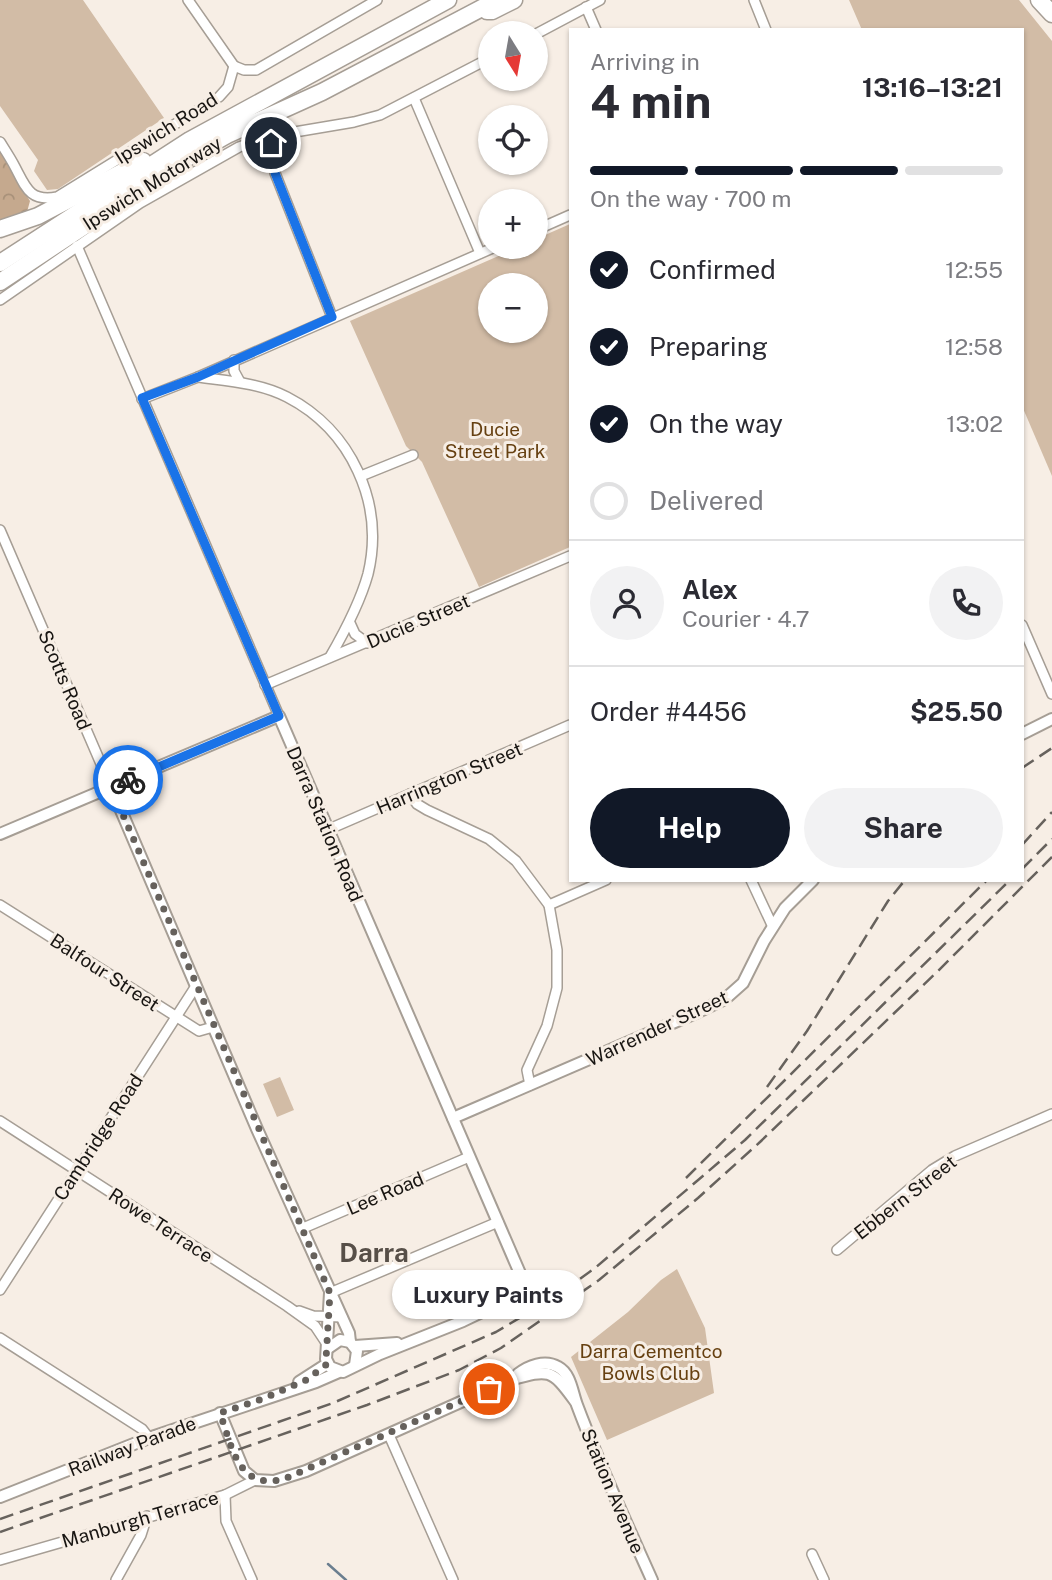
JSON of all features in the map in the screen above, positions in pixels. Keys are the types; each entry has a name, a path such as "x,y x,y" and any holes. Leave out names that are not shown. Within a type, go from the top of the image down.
{"highway":[{"name":"Ipswich Motorway","path":"0,263 190,140 448,0"},
{"name":"Ipswich Motorway","path":"0,282 190,156 227,135 322,92 497,0"},
{"path":"478,10 492,11 514,0"},
{"path":"1039,0 1052,14"},
{"path":"0,229 38,216 168,148 190,140"}],"street":[{"path":"188,0 234,66 244,70 256,70 377,0"},
{"path":"548,28 600,0"},
{"path":"754,0 765,28"},
{"path":"586,7 595,28"},
{"path":"0,300 171,184 239,147 271,136 380,115 478,64"},
{"name":"Ipswich Road","path":"0,142 23,185 32,195 45,199 57,197 219,97 228,86 234,66"},
{"path":"414,98 478,248"},
{"path":"271,136 275,173 332,317"},
{"path":"548,225 569,215"},
{"name":"Darra Station Road","path":"77,246 327,830 519,1269 522,1286 511,1298 410,1342"},
{"path":"142,398 198,377 478,254"},
{"path":"234,360 234,371 240,382"},
{"path":"198,377 240,382 286,396 309,410 333,430 361,476 368,498 372,544 368,574 350,623 330,657"},
{"path":"361,476 413,455"},
{"name":"Scotts Road","path":"0,530 213,1027 353,1344"},
{"name":"Ducie Street","path":"265,685 569,556"},
{"path":"350,623 355,635 367,643"},
{"path":"1024,630 1052,694"},
{"path":"0,834 279,716"},
{"path":"1024,733 1052,719"},
{"name":"Harrington Street","path":"327,830 569,725"},
{"path":"410,794 417,804 427,810 489,839 516,861 549,905 557,950 557,988 547,1026 527,1070 530,1085"},
{"path":"549,905 601,882"},
{"path":"752,882 773,927"},
{"name":"Warrender Street","path":"453,1118 725,999 743,983 785,908 811,882"},
{"name":"Balfour Street","path":"0,905 175,1017 200,1031 213,1027"},
{"name":"Cambridge Road","path":"0,1290 196,986"},
{"name":"Ebbern Street","path":"837,1250 932,1170 955,1156 1052,1114"},
{"name":"Rowe Terrace","path":"0,1121 287,1306 315,1326 327,1346"},
{"name":"Lee Road","path":"301,1229 470,1157"},
{"path":"330,1293 498,1222"},
{"name":"Scotts Road","path":"327,1346 330,1293"},
{"name":"Rowe Terrace","path":"287,1306 313,1316 342,1317"},
{"path":"0,1338 142,1429 149,1438"},
{"path":"340,1340 353,1344 410,1342 355,1365 348,1371 339,1372 327,1364 327,1346 340,1340"},
{"path":"353,1344 358,1356 355,1365"},
{"name":"Railway Parade","path":"265,1398 306,1380 327,1364"},
{"name":"Station Avenue","path":"543,1368 556,1366 567,1377 652,1580"},
{"name":"Manburgh Terrace","path":"0,1560 225,1495 255,1480 266,1482 284,1479 510,1380 521,1371 543,1368"},
{"name":"Railway Parade","path":"0,1497 149,1438 339,1372"},
{"path":"220,1413 241,1466 255,1480"},
{"path":"389,1435 453,1580"},
{"path":"225,1495 226,1521 252,1580"},
{"path":"116,1580 138,1543 147,1516"},
{"path":"812,1554 824,1580"}],"green space":[{"path":"0,0 83,0 164,118 58,189 47,190 34,171 38,160 0,106"},
{"path":"849,0 1019,0 1052,41 1052,476 1024,411 1024,28 861,28"},
{"path":"0,149 30,201 27,212 0,222"},
{"name":"Ducie Street Park","path":"569,224 569,547 479,587 422,462 406,446 350,321 492,259 548,259 548,234"},
{"path":"280,1077 294,1110 277,1117 263,1084"},
{"name":"Darra Cementco Bowls Club","path":"677,1269 705,1328 714,1393 607,1440 571,1357"}],"waterway":[{"path":"328,1564 346,1580"}],"railway":[{"path":"1024,767 1052,748"},
{"path":"1024,843 1052,812"},
{"path":"1024,867 1052,839"},
{"path":"0,1532 367,1405 459,1370 501,1348 599,1280 698,1198 938,971 1052,857"},
{"path":"767,1087 807,1031 888,901 903,882"},
{"path":"686,1178 985,882"},
{"path":"0,1519 333,1403 496,1332 558,1295 595,1268 745,1140 1008,882"}],"way so far":[{"path":"128,780 111,787 330,1293 327,1364 306,1380 265,1398 220,1413 241,1466 255,1480 274,1482 284,1479 489,1389"}],"place":[{"name":"Luxury Paints","path":"489,1389"}],"district":[{"name":"Darra","path":"374,1253"}],"route":[{"path":"128,780 279,716 142,398 198,377 332,317 275,173 271,143"}]}
